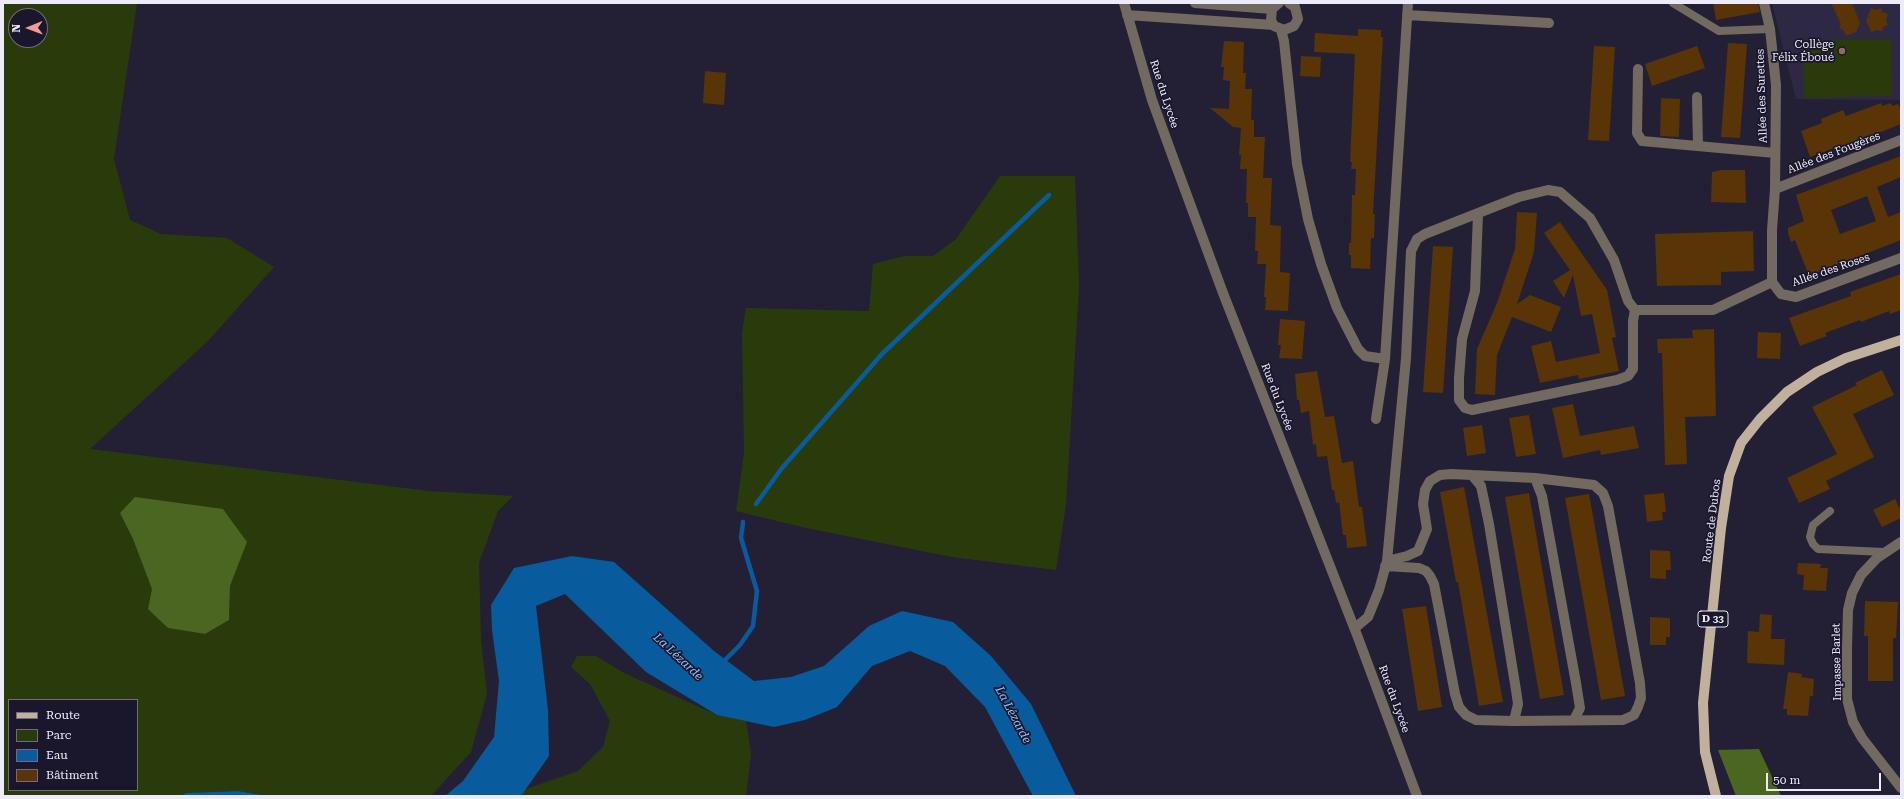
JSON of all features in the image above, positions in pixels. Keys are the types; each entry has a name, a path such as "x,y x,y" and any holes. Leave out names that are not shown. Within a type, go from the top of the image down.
{"main road":[{"name":"Route de Dubos","path":"1716,796 1706,752 1703,703 1721,528 1729,476 1741,443 1760,418 1788,392 1817,372 1846,358 1901,340"}],"street":[{"name":"Rue du Lycée","path":"1124,3 1152,100 1218,278 1355,628 1417,796"},
{"path":"1195,3 1276,5 1270,20 1282,28"},
{"path":"1376,419 1384,359 1408,3"},
{"name":"Allée des Surettes","path":"1764,3 1770,29 1776,85 1775,188"},
{"path":"1127,15 1282,28 1296,23 1298,15 1291,4"},
{"path":"1407,15 1549,23"},
{"path":"1282,28 1297,164 1308,219 1321,264 1337,308 1358,349 1365,356 1384,359"},
{"path":"1638,69 1638,138 1648,142 1775,153"},
{"path":"1697,97 1698,146"},
{"name":"Allée des Fougères","path":"1775,188 1901,140"},
{"path":"1635,310 1713,310 1772,282 1772,230 1775,188"},
{"path":"1355,628 1368,617 1379,590 1386,563 1406,358 1410,251 1417,239 1425,234 1519,197 1548,190 1560,192 1590,218 1614,260 1628,301 1635,310 1633,321 1633,368 1628,376 1616,380 1472,410 1464,408 1459,400 1459,378 1462,339 1475,291 1478,214"},
{"name":"Allée des Roses","path":"1772,282 1781,294 1796,297 1901,258"},
{"path":"1440,475 1535,478 1594,485 1603,493 1608,506 1640,683 1641,698 1634,715 1623,720 1514,721 1476,720 1466,715 1459,707 1455,694 1434,584 1430,576 1426,571 1419,568 1386,563 1407,556 1418,550 1427,529 1423,504 1425,490 1430,481 1440,475"},
{"path":"1472,475 1481,486 1485,498 1518,704 1514,721"},
{"path":"1535,478 1542,496 1576,683 1580,708 1574,720"},
{"name":"Impasse Barlet","path":"1901,542 1884,552 1861,575 1852,593 1848,610 1847,640 1847,699 1853,722 1862,738 1901,788"}],"lane":[{"path":"1673,3 1719,31 1770,29"},
{"path":"1830,511 1813,526 1810,537 1813,544 1818,549 1884,552"}],"shaded area":[{"name":"Collège Félix Éboué","path":"1772,3 1901,3 1901,100 1796,99"}],"green space":[{"path":"3,3 137,3 114,159 130,220 161,234 227,238 274,267 208,341 90,449 429,491 513,496 498,511 479,563 481,639 487,694 471,752 431,796 270,796 238,791 186,793 181,796 3,796","holes":["120,512 247,542 230,586 229,620 205,634 168,628 133,539"]},
{"path":"1891,39 1892,96 1804,98 1803,40"},
{"path":"1000,176 1075,176 1079,286 1066,505 1056,570 952,557 806,528 736,511 744,453 742,333 746,308 869,311 873,264 905,256 933,256 956,239"},
{"path":"135,497 223,509 247,542 230,586 229,620 205,634 168,628 148,609 152,589 133,539 120,513"},
{"path":"577,656 596,656 624,673 717,715 746,721 751,754 746,796 521,796 526,789 578,771 603,747 610,721 590,684 571,667"},
{"path":"1759,749 1781,796 1736,796 1718,750"}],"water":[{"name":"La Lézarde","path":"572,556 614,562 714,651 754,681 791,677 824,666 869,626 902,611 953,622 991,656 1031,704 1076,796 1033,796 985,707 945,666 910,651 872,666 837,707 805,720 774,727 717,715 646,672 565,594 536,606 548,710 549,756 521,796 445,796 463,781 494,737 499,681 492,630 491,605 514,568"},
{"path":"238,791 268,796 181,796 186,793"}],"building":[{"path":"1713,3 1758,3 1760,12 1716,20"},
{"path":"1831,3 1852,3 1860,23 1856,32 1846,36 1843,30 1839,28 1841,24"},
{"path":"1871,8 1877,10 1881,8 1882,12 1888,14 1886,20 1888,25 1883,27 1882,31 1877,30 1871,32 1866,21"},
{"path":"1358,29 1381,30 1381,37 1383,37 1373,214 1375,214 1374,238 1371,238 1370,269 1351,268 1351,255 1349,255 1349,243 1351,243 1352,195 1355,195 1356,169 1351,169 1352,162 1350,162 1355,54 1314,52 1315,33 1358,36"},
{"path":"1224,41 1244,42 1243,73 1246,73 1245,89 1252,89 1251,120 1254,120 1254,137 1265,137 1263,178 1272,178 1270,225 1281,226 1280,272 1290,273 1288,311 1265,310 1266,297 1264,297 1266,264 1257,264 1258,251 1255,251 1256,217 1248,217 1248,203 1246,203 1247,169 1240,169 1241,155 1239,155 1241,128 1233,127 1210,108 1229,109 1230,81 1223,80 1224,67 1221,67"},
{"path":"1728,43 1747,44 1740,138 1721,137"},
{"path":"1594,46 1615,47 1609,141 1588,140"},
{"path":"1697,46 1705,68 1652,86 1645,64"},
{"path":"1301,56 1321,57 1320,77 1300,76"},
{"path":"705,71 726,73 724,105 703,103"},
{"path":"1661,98 1680,99 1679,137 1660,136"},
{"path":"1881,103 1882,106 1891,103 1892,106 1898,104 1901,110 1901,124 1838,149 1837,147 1810,157 1801,131 1822,123 1821,119 1843,110 1846,116"},
{"path":"1901,156 1901,177 1877,187 1888,217 1901,212 1901,240 1809,276 1795,240 1791,242 1788,233 1788,228 1804,221 1796,195","holes":["1867,196 1876,221 1840,234 1831,210"]},
{"path":"1722,170 1745,170 1746,203 1711,202 1712,172"},
{"path":"1517,212 1537,213 1534,252 1517,304 1530,295 1561,307 1551,332 1512,317 1497,355 1495,395 1475,394 1477,349 1497,303 1515,249"},
{"path":"1560,222 1607,290 1616,337 1612,338 1619,371 1579,379 1578,375 1540,383 1531,346 1551,341 1556,362 1600,353 1592,314 1581,316 1573,275 1564,298 1553,281 1570,270 1544,233"},
{"path":"1753,231 1754,271 1721,272 1721,285 1657,286 1655,234"},
{"path":"1433,246 1453,247 1443,393 1423,392"},
{"path":"1901,274 1901,310 1890,314 1889,311 1861,322 1860,320 1825,333 1827,336 1800,346 1789,318 1851,296 1850,292"},
{"path":"1280,319 1305,321 1302,359 1279,358 1281,345 1278,345"},
{"path":"1714,329 1716,416 1685,417 1687,464 1665,465 1662,353 1658,353 1657,339 1693,338 1692,330"},
{"path":"1758,332 1781,333 1780,359 1757,358"},
{"path":"1882,370 1894,395 1853,414 1874,457 1826,481 1830,489 1799,503 1787,478 1837,454 1812,407 1857,385 1855,383"},
{"path":"1317,371 1325,417 1334,416 1342,463 1353,461 1359,507 1362,507 1367,546 1347,548 1346,535 1343,535 1339,502 1336,503 1334,490 1332,490 1327,456 1317,457 1316,444 1313,445 1309,411 1301,413 1299,400 1297,400 1295,374"},
{"path":"1573,404 1580,436 1634,426 1639,448 1601,455 1600,450 1563,458 1552,408"},
{"path":"1529,415 1536,454 1516,457 1509,418"},
{"path":"1482,425 1486,453 1467,456 1463,428"},
{"path":"1464,487 1503,702 1479,706 1458,582 1456,582 1440,492"},
{"path":"1529,493 1564,695 1540,699 1505,497"},
{"path":"1664,493 1666,512 1662,512 1663,520 1647,522 1644,495"},
{"path":"1589,494 1625,696 1601,700 1565,498"},
{"path":"1895,499 1901,511 1901,518 1882,527 1873,510"},
{"path":"1650,550 1670,551 1671,570 1666,570 1666,579 1650,578"},
{"path":"1798,563 1821,564 1820,568 1828,568 1826,591 1803,590 1804,575 1797,574"},
{"path":"1865,601 1898,602 1896,638 1893,638 1893,681 1868,681 1868,636 1864,636"},
{"path":"1426,606 1442,707 1418,711 1402,609"},
{"path":"1760,614 1772,615 1771,639 1785,639 1784,665 1747,663 1748,631 1759,632"},
{"path":"1650,617 1670,618 1670,637 1666,637 1666,645 1650,645"},
{"path":"1788,672 1802,674 1801,677 1814,679 1813,696 1810,696 1808,716 1787,715 1787,709 1783,709"}],"waterway":[{"path":"756,504 782,468 882,354 1049,195"},
{"path":"721,664 740,645 753,626 757,591 741,538 743,522"}],"place":[{"name":"Collège Félix Éboué","path":"1842,51"}]}
